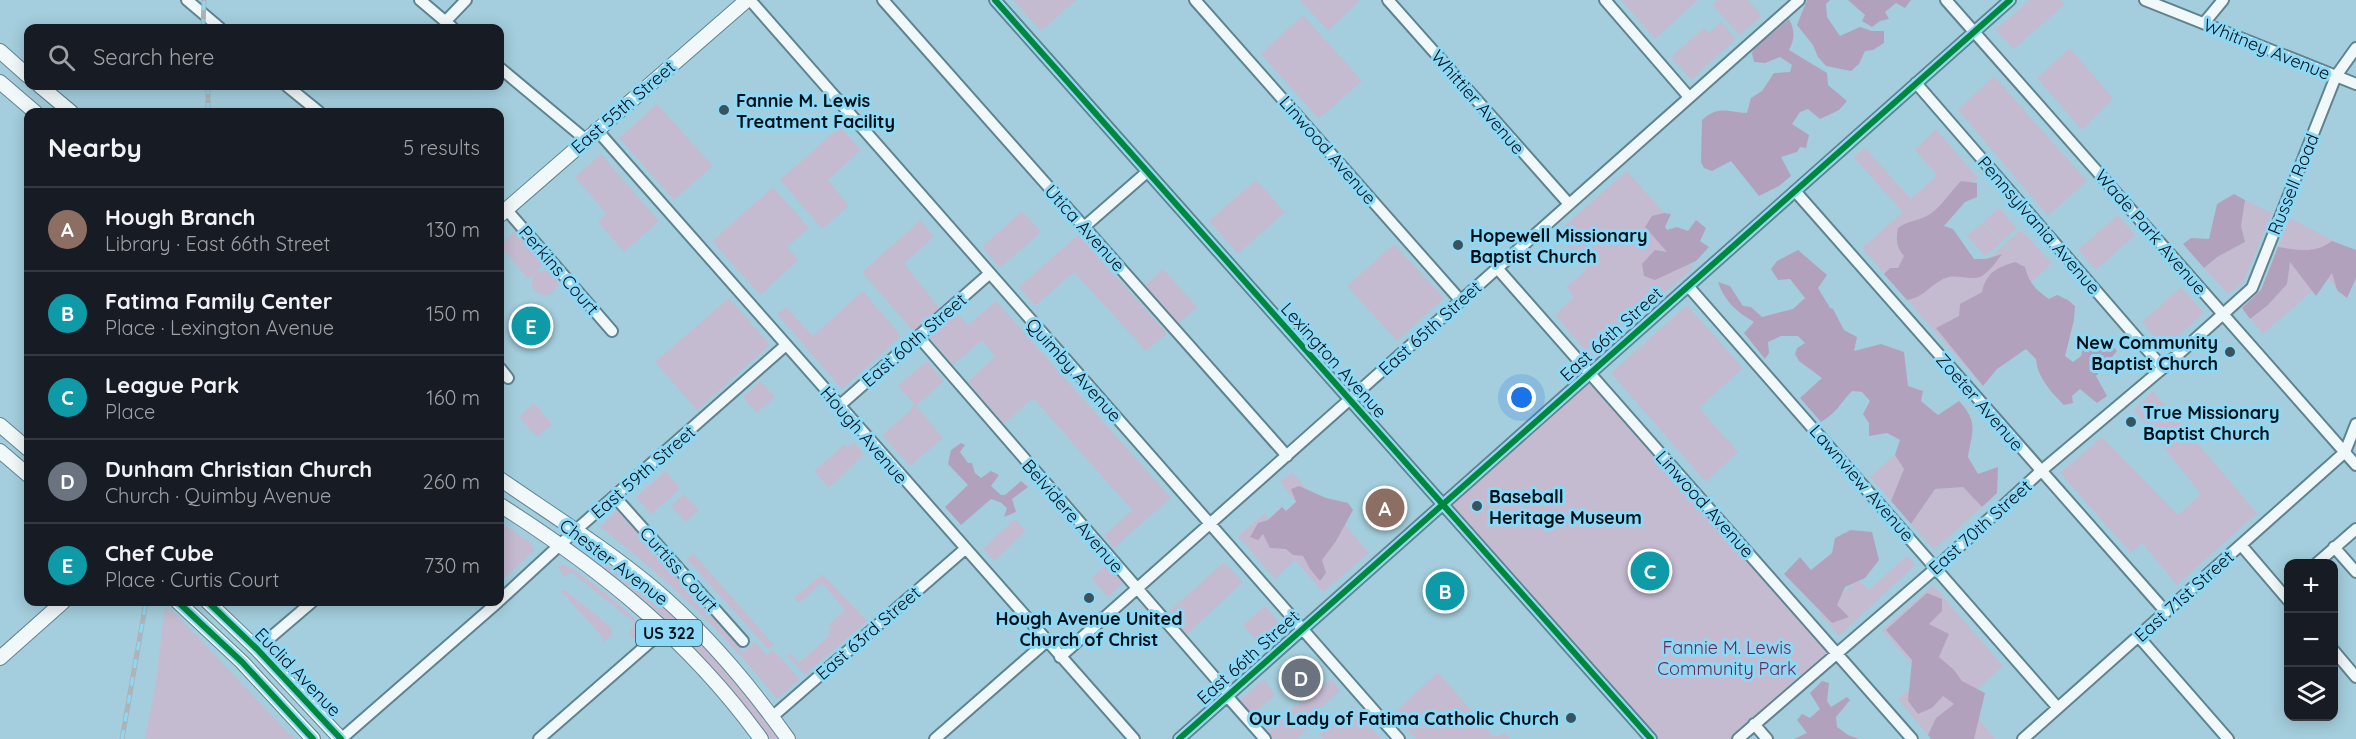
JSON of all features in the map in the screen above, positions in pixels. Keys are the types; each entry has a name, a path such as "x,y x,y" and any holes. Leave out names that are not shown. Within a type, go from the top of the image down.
{"main road":[{"name":"East 55th Street","path":"504,211 748,0"},
{"path":"0,51 24,72"},
{"path":"0,82 30,108"},
{"path":"45,90 66,108"},
{"path":"0,425 24,446"},
{"path":"0,451 24,472"},
{"name":"Chester Avenue","path":"504,482 576,530 635,574 684,616 740,676 788,739"},
{"name":"Chester Avenue","path":"504,507 560,544 618,588 664,629 707,672 755,737"},
{"path":"0,658 58,606"},
{"name":"Euclid Avenue","path":"182,606 242,662 313,739"},
{"name":"Euclid Avenue","path":"212,606 257,649 341,739"}],"street":[{"path":"187,0 215,24"},
{"path":"420,0 448,24"},
{"path":"450,24 466,0"},
{"name":"Quimby Avenue","path":"748,0 1399,739"},
{"name":"Utica Avenue","path":"883,0 1287,456"},
{"name":"Lexington Avenue","path":"995,0 1651,739"},
{"name":"Linwood Avenue","path":"1195,0 1461,301"},
{"name":"Whittier Avenue","path":"1388,0 1569,204"},
{"path":"1605,0 1689,97"},
{"name":"East 65th Street","path":"1060,657 1799,0"},
{"name":"Wade Park Avenue","path":"1946,0 2356,465"},
{"name":"East 66th Street","path":"1179,739 2010,0"},
{"name":"Whitney Avenue","path":"2145,0 2356,84"},
{"path":"2204,23 2223,0"},
{"name":"Russell Road","path":"2223,314 2252,288 2336,76 2356,48"},
{"path":"504,71 585,140"},
{"name":"Pennsylvania Avenue","path":"1916,83 2163,368"},
{"path":"292,90 314,108"},
{"name":"Hough Avenue","path":"597,129 1134,739"},
{"path":"1084,227 1147,172"},
{"name":"Zoeter Avenue","path":"1795,191 2166,612"},
{"name":"Perkins Court","path":"504,213 612,331"},
{"name":"Linwood Avenue","path":"1497,268 1912,739"},
{"name":"East 60th Street","path":"839,406 989,274"},
{"name":"Lawnview Avenue","path":"1688,286 2058,708"},
{"name":"East 70th Street","path":"1738,739 1936,568 2041,471 2223,314"},
{"name":"Belvidere Avenue","path":"918,336 1265,739"},
{"name":"East 59th Street","path":"504,596 560,544 786,345"},
{"path":"504,373 508,378"},
{"path":"2345,452 2356,424"},
{"name":"East 71st Street","path":"2023,739 2037,735 2058,708 2345,452"},
{"name":"Curtiss Court","path":"615,497 743,641"},
{"path":"2321,559 2356,529"},
{"path":"2241,545 2284,591"},
{"path":"2334,547 2356,572"},
{"name":"East 63rd Street","path":"772,717 965,549"},
{"path":"257,649 307,606"},
{"name":"East 59th Street","path":"341,739 493,606"},
{"path":"539,739 664,629"},
{"path":"2138,636 2228,739"},
{"path":"935,739 1047,641"},
{"path":"2338,656 2356,677"},
{"path":"1754,724 1767,739"}],"green space":[{"path":"1013,0 1076,0 1041,31"},
{"path":"1300,0 1360,0 1328,31"},
{"path":"1621,0 1698,0 1655,39"},
{"path":"1717,0 1748,0 1762,16 1740,35 1712,5"},
{"path":"2030,0 2060,0 2065,4 2014,49 1995,30"},
{"path":"1303,15 1362,81 1319,119 1261,54"},
{"path":"1721,22 1736,39 1691,80 1671,57 1704,28 1709,33"},
{"path":"2070,48 2113,98 2082,130 2037,78"},
{"path":"1994,76 2087,181 2048,216 1958,110"},
{"path":"657,104 713,166 674,200 619,138"},
{"path":"840,127 861,150 828,180 849,206 822,229 780,180"},
{"path":"1936,129 1978,178 1920,232 1975,272 2021,230 2052,263 1995,315 2023,346 1980,383 1862,248 1903,212 1854,158 1865,148 1911,199 1937,175 1915,150"},
{"path":"601,154 659,221 624,252 598,222 606,213 575,177"},
{"path":"1627,171 1664,213 1654,223 1693,268 1591,357 1555,315 1574,297 1566,287 1587,269 1556,233"},
{"path":"1256,180 1285,212 1238,254 1209,221"},
{"path":"773,187 809,228 787,247 798,260 760,295 712,241"},
{"path":"2245,200 2272,213 2243,283 2228,294 2204,268 2217,257 2245,242 2241,226"},
{"path":"1999,208 2017,228 2001,242 1983,222"},
{"path":"1022,211 1041,232 1000,268 982,247"},
{"path":"2118,215 2135,235 2096,270 2078,250"},
{"path":"2290,218 2356,253 2345,296 2327,278 2263,334 2242,308 2261,290"},
{"path":"921,220 934,237 904,264 940,309 914,332 862,272"},
{"path":"1983,223 2001,243 1985,256 1967,236"},
{"path":"516,229 545,263 536,272 547,270 557,278 557,284 552,293 544,295 535,290 531,285 534,274 528,279 504,251 504,242"},
{"path":"1078,235 1167,333 1146,351 1074,272 1035,306 1019,287"},
{"path":"1394,244 1444,298 1397,341 1347,286"},
{"path":"1163,269 1197,307 1178,324 1144,286"},
{"path":"2181,287 2204,313 2164,349 2142,322"},
{"path":"863,291 901,336 842,389 777,314 786,307 813,336"},
{"path":"729,298 770,345 697,410 655,362"},
{"path":"996,301 1171,498 1114,548 1104,536 1132,510 1033,398 1004,424 968,382 995,356 982,340 953,365 929,337 957,313 968,325"},
{"path":"1687,305 1743,368 1699,408 1738,452 1706,482 1611,373"},
{"path":"927,361 944,381 916,406 943,438 910,466 882,435 911,410 914,404 898,386"},
{"name":"Fannie M. Lewis Community Park","path":"1590,373 1837,653 1738,739 1651,739 1443,505"},
{"path":"760,381 775,397 757,413 743,397"},
{"path":"2153,391 2257,513 2177,585 2142,543 2131,553 2060,473 2102,437 2178,515 2201,494 2134,410"},
{"path":"534,403 552,424 537,437 519,417"},
{"path":"854,443 864,454 829,488 814,471 845,444 848,447"},
{"path":"1895,455 1904,469 1891,501 1870,477"},
{"path":"666,471 680,489 651,514 636,497"},
{"path":"1292,472 1322,506 1327,504 1369,553 1323,592 1295,560 1275,579 1238,536 1264,514 1269,519 1282,507 1286,511 1296,502 1280,482"},
{"path":"1963,487 1982,507 1934,550 1911,524 1935,489"},
{"path":"684,494 699,510 686,522 671,506"},
{"path":"617,510 743,652 755,642 767,655 773,650 800,679 777,699 694,607 649,566 600,527"},
{"path":"1015,519 1026,531 994,561 983,549"},
{"path":"504,525 531,543 534,551 504,578"},
{"path":"693,553 774,645 768,649 687,559"},
{"path":"1907,556 1915,565 1839,636 1820,614 1858,580 1869,590"},
{"path":"597,559 627,577 676,618 731,676 779,739 770,739 732,690 690,644 645,600 596,561"},
{"path":"1224,562 1243,582 1184,637 1164,616"},
{"path":"563,564 594,584 632,616 644,631 638,639 631,638 629,633 635,623 571,572 564,576 557,567"},
{"path":"1107,564 1123,583 1108,597 1091,578"},
{"path":"822,574 867,621 805,675 787,655 790,653 799,663 830,635 827,632 831,628 828,625 845,610 822,583 799,603 794,598"},
{"path":"1933,585 2003,666 1964,701 1995,739 1931,739 1898,699 1922,676 1882,630"},
{"path":"562,590 565,590 612,628 612,635 601,645 604,639 562,592 556,596"},
{"path":"1265,606 1282,626 1260,645 1243,625"},
{"path":"165,607 178,616 294,739 145,739 155,688"},
{"path":"1438,672 1493,736 1504,733 1510,739 1416,739 1393,714"},
{"path":"1264,679 1275,695 1251,716 1239,701"},
{"path":"1332,679 1340,691 1311,716 1309,728 1296,739 1270,739 1264,732 1295,705 1297,706"},
{"path":"1352,705 1381,739 1323,739 1319,735"}],"shaded area":[{"path":"1807,0 1830,0 1826,4 1827,17 1840,36 1860,27 1872,31 1884,31 1884,43 1873,50 1865,51 1859,64 1851,71 1826,66 1797,25"},
{"path":"1848,0 1911,0 1905,8 1896,3 1885,12 1889,19 1880,21 1872,27 1862,21 1865,15"},
{"path":"1789,19 1794,35 1789,50 1827,73 1828,85 1847,101 1839,110 1820,119 1808,109 1800,112 1792,124 1809,135 1806,148 1800,147 1797,152 1781,157 1791,176 1779,186 1759,196 1731,161 1712,171 1704,168 1701,162 1702,120 1718,111 1747,113 1751,98 1762,91 1774,73 1790,72 1792,65 1780,57 1765,63 1754,62 1752,53 1757,42 1769,36"},
{"path":"1961,181 1977,183 1977,197 1965,202 1944,226 1953,229 1974,259 1986,259 2002,254 1982,276 1949,277 1913,299 1907,300 1884,274 1890,268 1898,268 1904,256 1897,243 1898,228 1930,214"},
{"path":"2234,194 2245,200 2241,226 2245,242 2217,257 2204,268 2183,244 2191,238 2209,239 2217,204"},
{"path":"1671,214 1665,227 1667,230 1677,227 1688,231 1696,220 1706,228 1700,241 1709,247 1696,261 1655,280 1644,276 1642,264 1655,250 1667,252 1645,227 1652,216"},
{"path":"2332,241 2356,250 2356,278 2347,298 2337,290 2332,273 2316,296 2290,262 2287,284 2268,305 2250,319 2242,308 2261,290 2278,247 2313,249"},
{"path":"1798,250 1827,275 1818,288 1844,330 1857,337 1854,351 1881,344 1904,352 1908,386 1923,391 1921,401 1938,415 1959,401 1965,408 1972,421 1968,457 1978,474 1998,467 1997,493 1982,507 1963,487 1935,489 1911,524 1891,501 1904,469 1895,455 1900,440 1887,433 1869,436 1869,423 1863,414 1870,401 1862,392 1852,391 1835,411 1821,422 1800,398 1822,378 1799,361 1795,354 1797,348 1805,343 1798,336 1781,336 1768,342 1769,353 1765,359 1744,333 1754,322 1732,305 1718,282 1730,286 1743,306 1751,307 1762,317 1793,309 1805,298 1790,279 1778,280 1771,269 1777,261"},
{"path":"2015,262 2025,267 2031,282 2044,296 2049,299 2057,295 2075,306 2065,356 2073,362 2081,356 2085,340 2091,345 2110,343 2117,351 2096,376 2107,396 2097,403 2080,389 2072,396 2073,403 2064,405 2046,384 2039,372 2036,359 2026,349 1997,369 1983,386 1936,328 1959,316 1960,304 1982,292 1989,275"},
{"path":"961,443 965,445 960,452 968,463 972,463 975,473 981,478 991,471 999,475 991,486 1001,495 1005,495 1021,481 1028,487 1012,499 1016,512 1004,517 1007,508 991,499 961,525 945,507 968,485 948,464 951,450"},
{"path":"1299,486 1326,498 1348,503 1353,510 1336,541 1322,560 1326,573 1320,581 1303,556 1293,555 1286,549 1270,548 1263,534 1258,540 1250,537 1258,523 1268,520 1282,507 1286,511 1296,502 1291,489"},
{"path":"1851,530 1872,532 1879,560 1865,578 1845,587 1837,605 1849,617 1832,623 1784,574 1800,557 1811,570 1832,553 1835,538"},
{"path":"1927,593 1942,599 1942,611 1929,624 1949,634 1939,657 1954,670 1962,681 1985,693 1974,739 1931,739 1928,735 1936,718 1954,704 1943,696 1932,708 1918,714 1908,701 1912,660 1886,630"},
{"path":"1822,681 1829,683 1827,701 1831,707 1847,697 1850,700 1836,717 1837,727 1859,739 1794,739 1807,733 1797,720 1802,714 1810,718 1820,709 1810,693"}],"railway":[{"path":"203,24 204,0"},
{"path":"208,90 208,108"},
{"path":"122,739 145,606"}],"cycle path":[{"path":"995,0 1651,739"},
{"path":"1179,739 2010,0"},
{"path":"182,606 242,662 313,739"},
{"path":"212,606 257,649 341,739"}],"place":[{"name":"Fannie M. Lewis Treatment Facility","path":"724,110"},
{"name":"Hopewell Missionary Baptist Church","path":"1458,245"},
{"name":"Chef Cube","path":"531,326"},
{"name":"New Community Baptist Church","path":"2230,352"},
{"name":"True Missionary Baptist Church","path":"2131,422"},
{"name":"Baseball Heritage Museum","path":"1477,506"},
{"name":"Hough Branch","path":"1385,508"},
{"name":"League Park","path":"1650,571"},
{"name":"Fatima Family Center","path":"1445,591"},
{"name":"Hough Avenue United Church of Christ","path":"1089,598"},
{"name":"Dunham Christian Church","path":"1301,678"},
{"name":"Our Lady of Fatima Catholic Church","path":"1571,718"}]}
